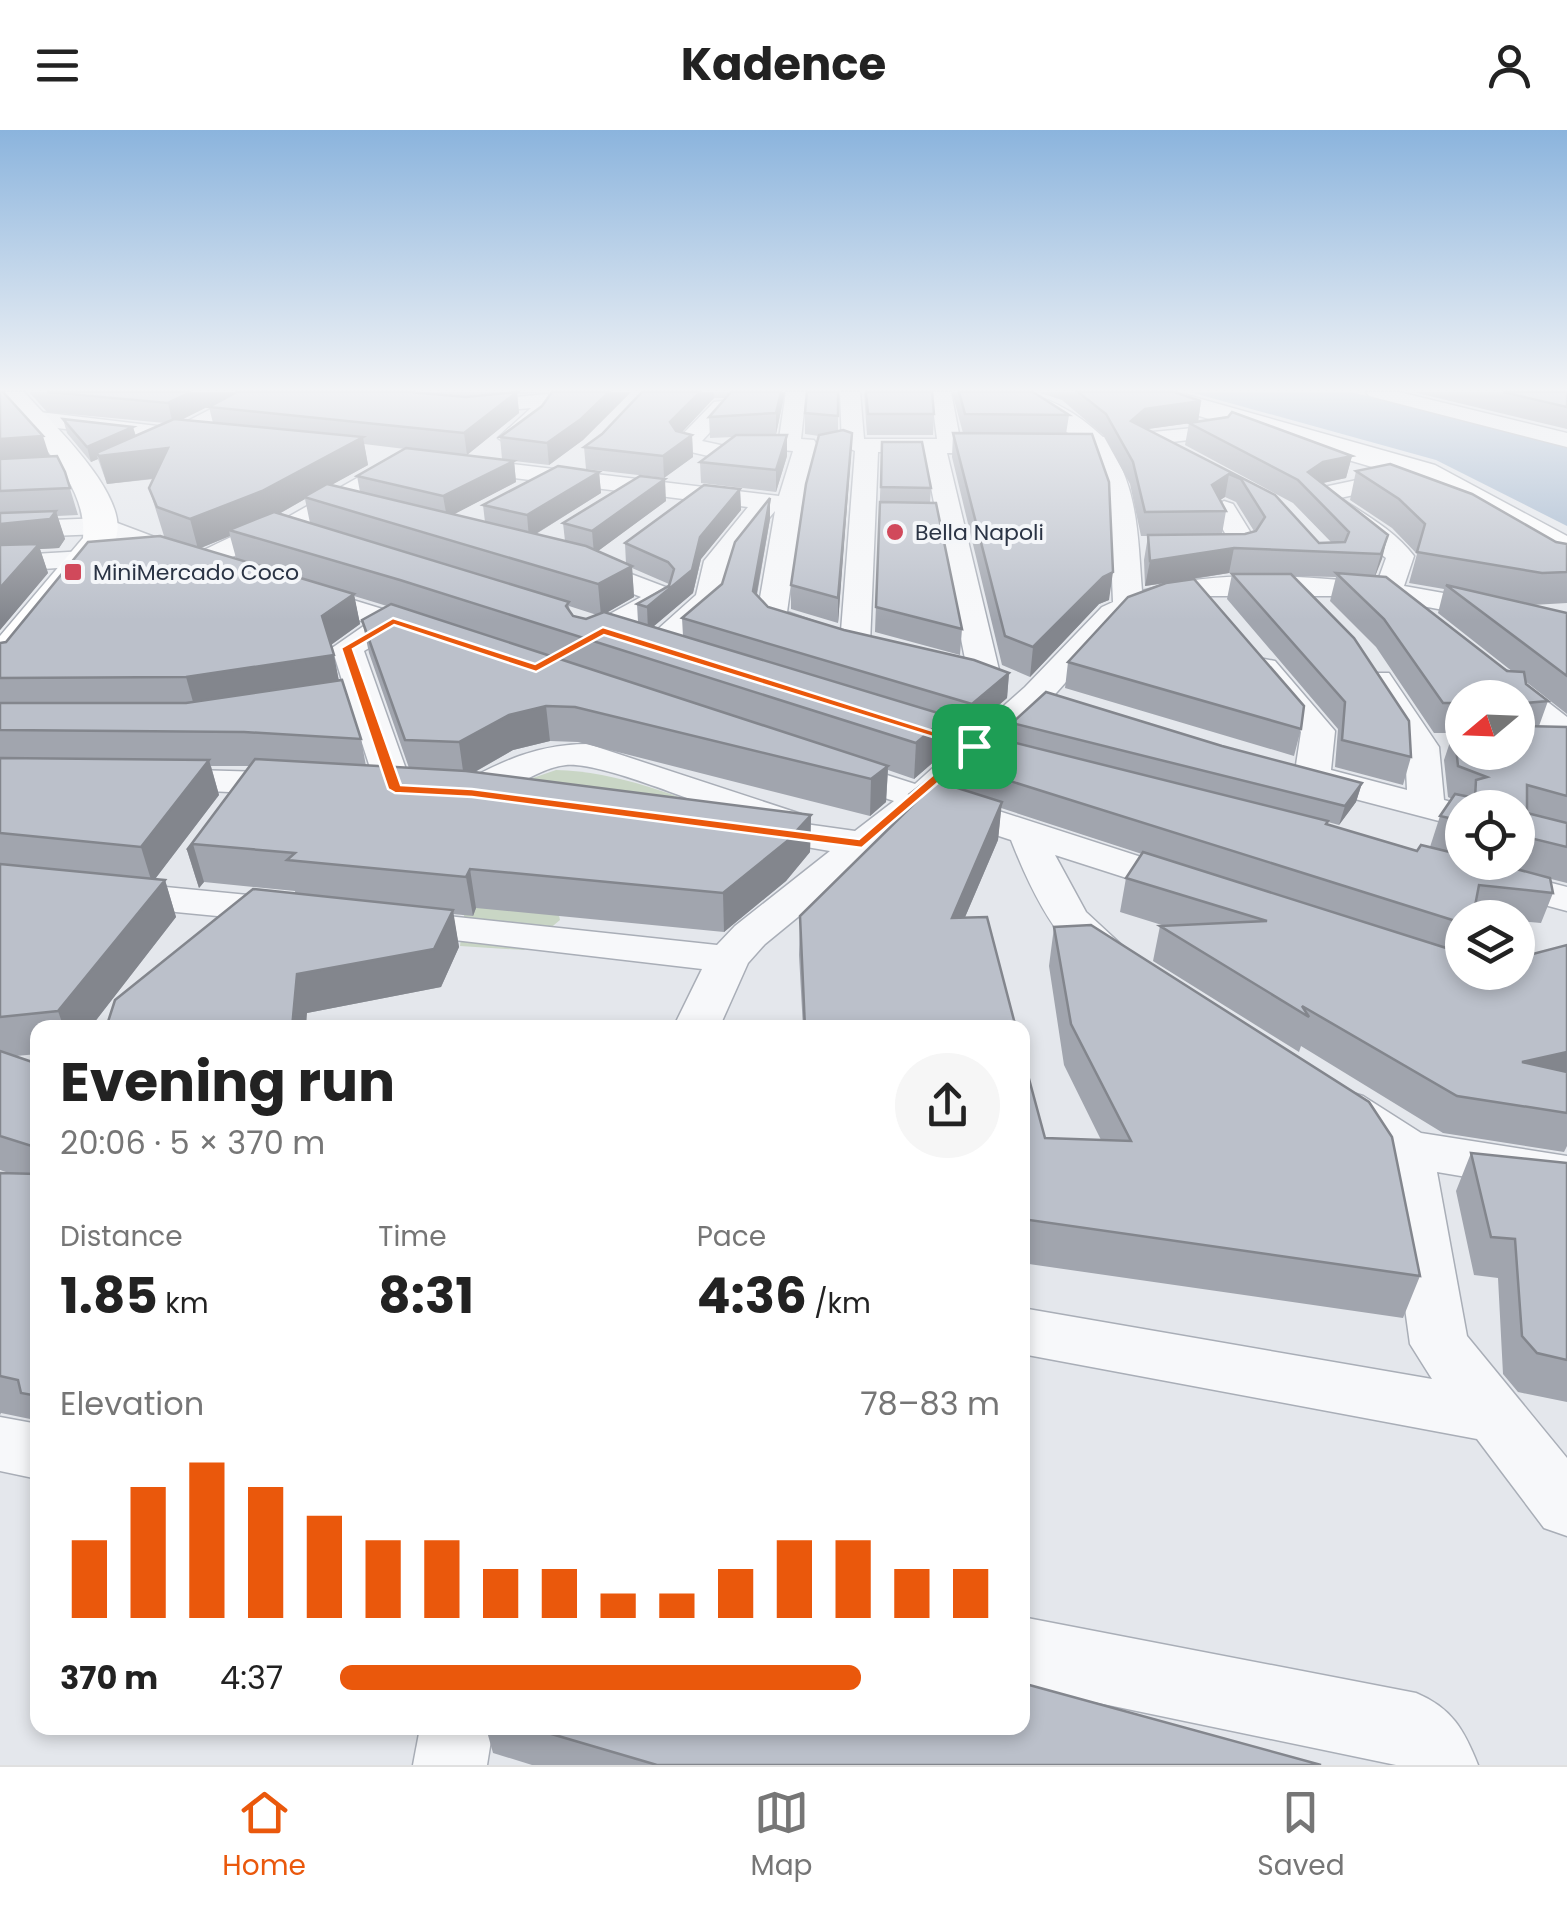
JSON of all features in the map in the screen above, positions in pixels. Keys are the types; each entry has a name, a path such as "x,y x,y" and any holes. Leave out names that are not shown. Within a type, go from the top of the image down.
{"main road":[{"path":"5,650 100,539 104,526 80,468"},
{"path":"1411,468 1567,550"}],"street":[{"path":"199,562 279,529 329,501 372,468"},
{"path":"490,468 632,488 670,504 696,496 777,504"},
{"path":"519,495 566,468"},
{"path":"670,504 706,468"},
{"path":"784,468 777,504 772,615 780,622 892,652"},
{"path":"855,644 861,468"},
{"path":"944,468 949,515 984,674"},
{"path":"1107,468 1122,504 1128,603"},
{"path":"1388,593 1400,556 1374,532 1311,497 1424,472"},
{"path":"38,473 85,474"},
{"path":"599,509 632,488"},
{"path":"329,501 374,512"},
{"path":"654,646 702,609 710,598 718,561 777,504"},
{"path":"1124,548 1239,547 1244,542 1224,509"},
{"path":"862,513 949,515"},
{"path":"0,530 104,526 161,550 464,645"},
{"path":"279,529 317,541"},
{"path":"600,568 629,547"},
{"path":"0,564 83,560 161,550"},
{"path":"549,556 600,568 644,586 658,594 658,600"},
{"path":"1296,587 1327,620"},
{"path":"700,1020 728,958 847,840 920,798 1037,694 1112,613 1128,603 1196,588 1296,587 1388,593 1567,620"},
{"path":"1196,588 1221,616"},
{"path":"1388,593 1433,628"},
{"path":"552,659 658,600 702,609"},
{"path":"565,618 692,658"},
{"path":"359,787 364,697 346,648 393,621"},
{"path":"1245,645 1318,732 1312,777"},
{"path":"1362,656 1436,747 1426,807"},
{"path":"1477,662 1567,734"},
{"path":"947,665 1072,704"},
{"path":"266,712 364,697"},
{"path":"861,711 1050,766"},
{"path":"472,793 525,762 560,754 588,754 847,840"},
{"path":"810,761 1235,901"},
{"path":"1264,763 1445,812"},
{"path":"116,780 359,787 529,800"},
{"path":"220,825 252,782"},
{"path":"661,816 847,840"},
{"path":"1027,832 1056,904 1094,947 1160,989"},
{"path":"1494,880 1567,899"},
{"path":"0,882 176,883 340,916 728,958"},
{"path":"1309,1085 1408,1149 1567,1176"},
{"path":"1408,1149 1439,1344 1567,1507"},
{"path":"1030,1333 1495,1416"},
{"path":"0,1444 30,1450"},
{"path":"1030,1654 1416,1730 1440,1765"},
{"path":"450,1765 456,1735"}],"green space":[{"path":"556,770 625,780 737,820 527,780"},
{"path":"556,902 560,920 524,950 460,946 465,908"}],"water":[{"path":"1452,468 1567,468 1567,526"}],"building":[{"path":"0,468 63,468 70,488 0,491"},
{"path":"158,468 304,468 262,491 190,519 157,507 149,488"},
{"path":"370,468 499,468 443,496 357,476"},
{"path":"554,468 599,472 527,515 483,505"},
{"path":"810,468 849,468 838,598 791,585"},
{"path":"881,468 927,468 931,488 881,487"},
{"path":"962,468 1104,468 1109,482 1113,572 1103,577 1033,647 1005,636"},
{"path":"1135,468 1223,468 1275,495 1319,543 1345,542 1349,532 1298,480 1276,468 1314,468 1308,472 1388,535 1381,554 1234,548 1150,561 1148,535 1245,534 1256,531 1265,517 1241,479 1229,474 1212,485 1226,511 1145,512"},
{"path":"1402,468 1472,494 1556,542 1567,544 1567,572 1542,573 1417,552 1425,524 1399,499 1356,471"},
{"path":"640,476 665,479 592,531 563,523"},
{"path":"327,484 586,546 632,566 598,584 304,497"},
{"path":"704,485 740,489 700,537 692,570 647,607 637,604 669,586 674,569 668,562 625,543"},
{"path":"770,498 753,591 768,607 844,630 974,660 1009,673 972,704 682,618 722,584 735,542"},
{"path":"880,502 936,503 962,629 876,607"},
{"path":"56,511 50,519 0,524 0,513"},
{"path":"274,512 569,602 566,606 573,616 586,619 604,612 948,716 916,743 229,530"},
{"path":"160,536 354,594 322,616 334,655 186,677 0,678 0,643 6,642 88,542"},
{"path":"39,544 0,588 0,545"},
{"path":"1336,573 1386,577 1507,671 1524,672 1525,680 1445,680 1443,703 1384,619"},
{"path":"1232,574 1291,574 1354,638 1409,721 1411,757 1342,740 1345,702"},
{"path":"1194,579 1304,706 1301,729 1068,662 1128,597 1166,583"},
{"path":"1446,585 1567,613 1567,676"},
{"path":"391,604 888,766 871,779 575,707 546,706 509,715 459,742 405,740 362,620"},
{"path":"342,680 361,739 244,732 0,730 0,703 186,703"},
{"path":"1535,691 1548,701 1535,702"},
{"path":"1046,692 1222,746 1362,783 1345,806 1012,723"},
{"path":"1535,726 1567,727 1567,796 1527,785 1527,790 1475,790 1476,780 1487,777 1469,770 1535,770"},
{"path":"988,736 1328,821 1326,824 1417,851 1421,845 1445,851 1445,880 1535,880 1535,874 1550,878 1553,893 1479,885 1476,900 1445,900 1445,918 956,764"},
{"path":"0,758 209,760 141,847 0,833"},
{"path":"255,759 466,771 811,815 786,842 723,893 470,869 466,877 287,860 295,853 193,844 187,850"},
{"path":"929,779 1002,802 952,918 987,917 1014,1020 805,1020 800,916 920,798 910,794"},
{"path":"1535,815 1567,823 1567,847 1535,839"},
{"path":"1143,852 1445,948 1445,990 1535,990 1535,953 1567,945 1567,1052 1522,1062 1567,1072 1567,1113 1457,1096 1302,1006 1309,1017 1160,926 1267,921 1126,878"},
{"path":"0,864 165,880 58,1011 0,1017"},
{"path":"253,889 453,910 434,949 297,974 293,1020 109,1020 115,1000"},
{"path":"1091,925 1369,1102 1392,1137 1420,1276 1030,1220 1030,1083 1045,1138 1131,1141 1071,1024 1054,927"},
{"path":"0,1051 30,1061 30,1145 0,1136"},
{"path":"1471,1153 1567,1163 1567,1360 1537,1353 1522,1336 1515,1239 1491,1237"},
{"path":"0,1173 30,1174 30,1395 21,1393 18,1380 0,1376"},
{"path":"1030,1685 1321,1765 657,1765 555,1735 1030,1735"}],"place":[{"name":"Bella Napoli","path":"895,532"},
{"name":"MiniMercado Coco","path":"73,572"}],"route":[{"path":"393,621 536,669 603,630 974,746 920,798 862,844 472,793 395,789 346,648 393,621"}]}
